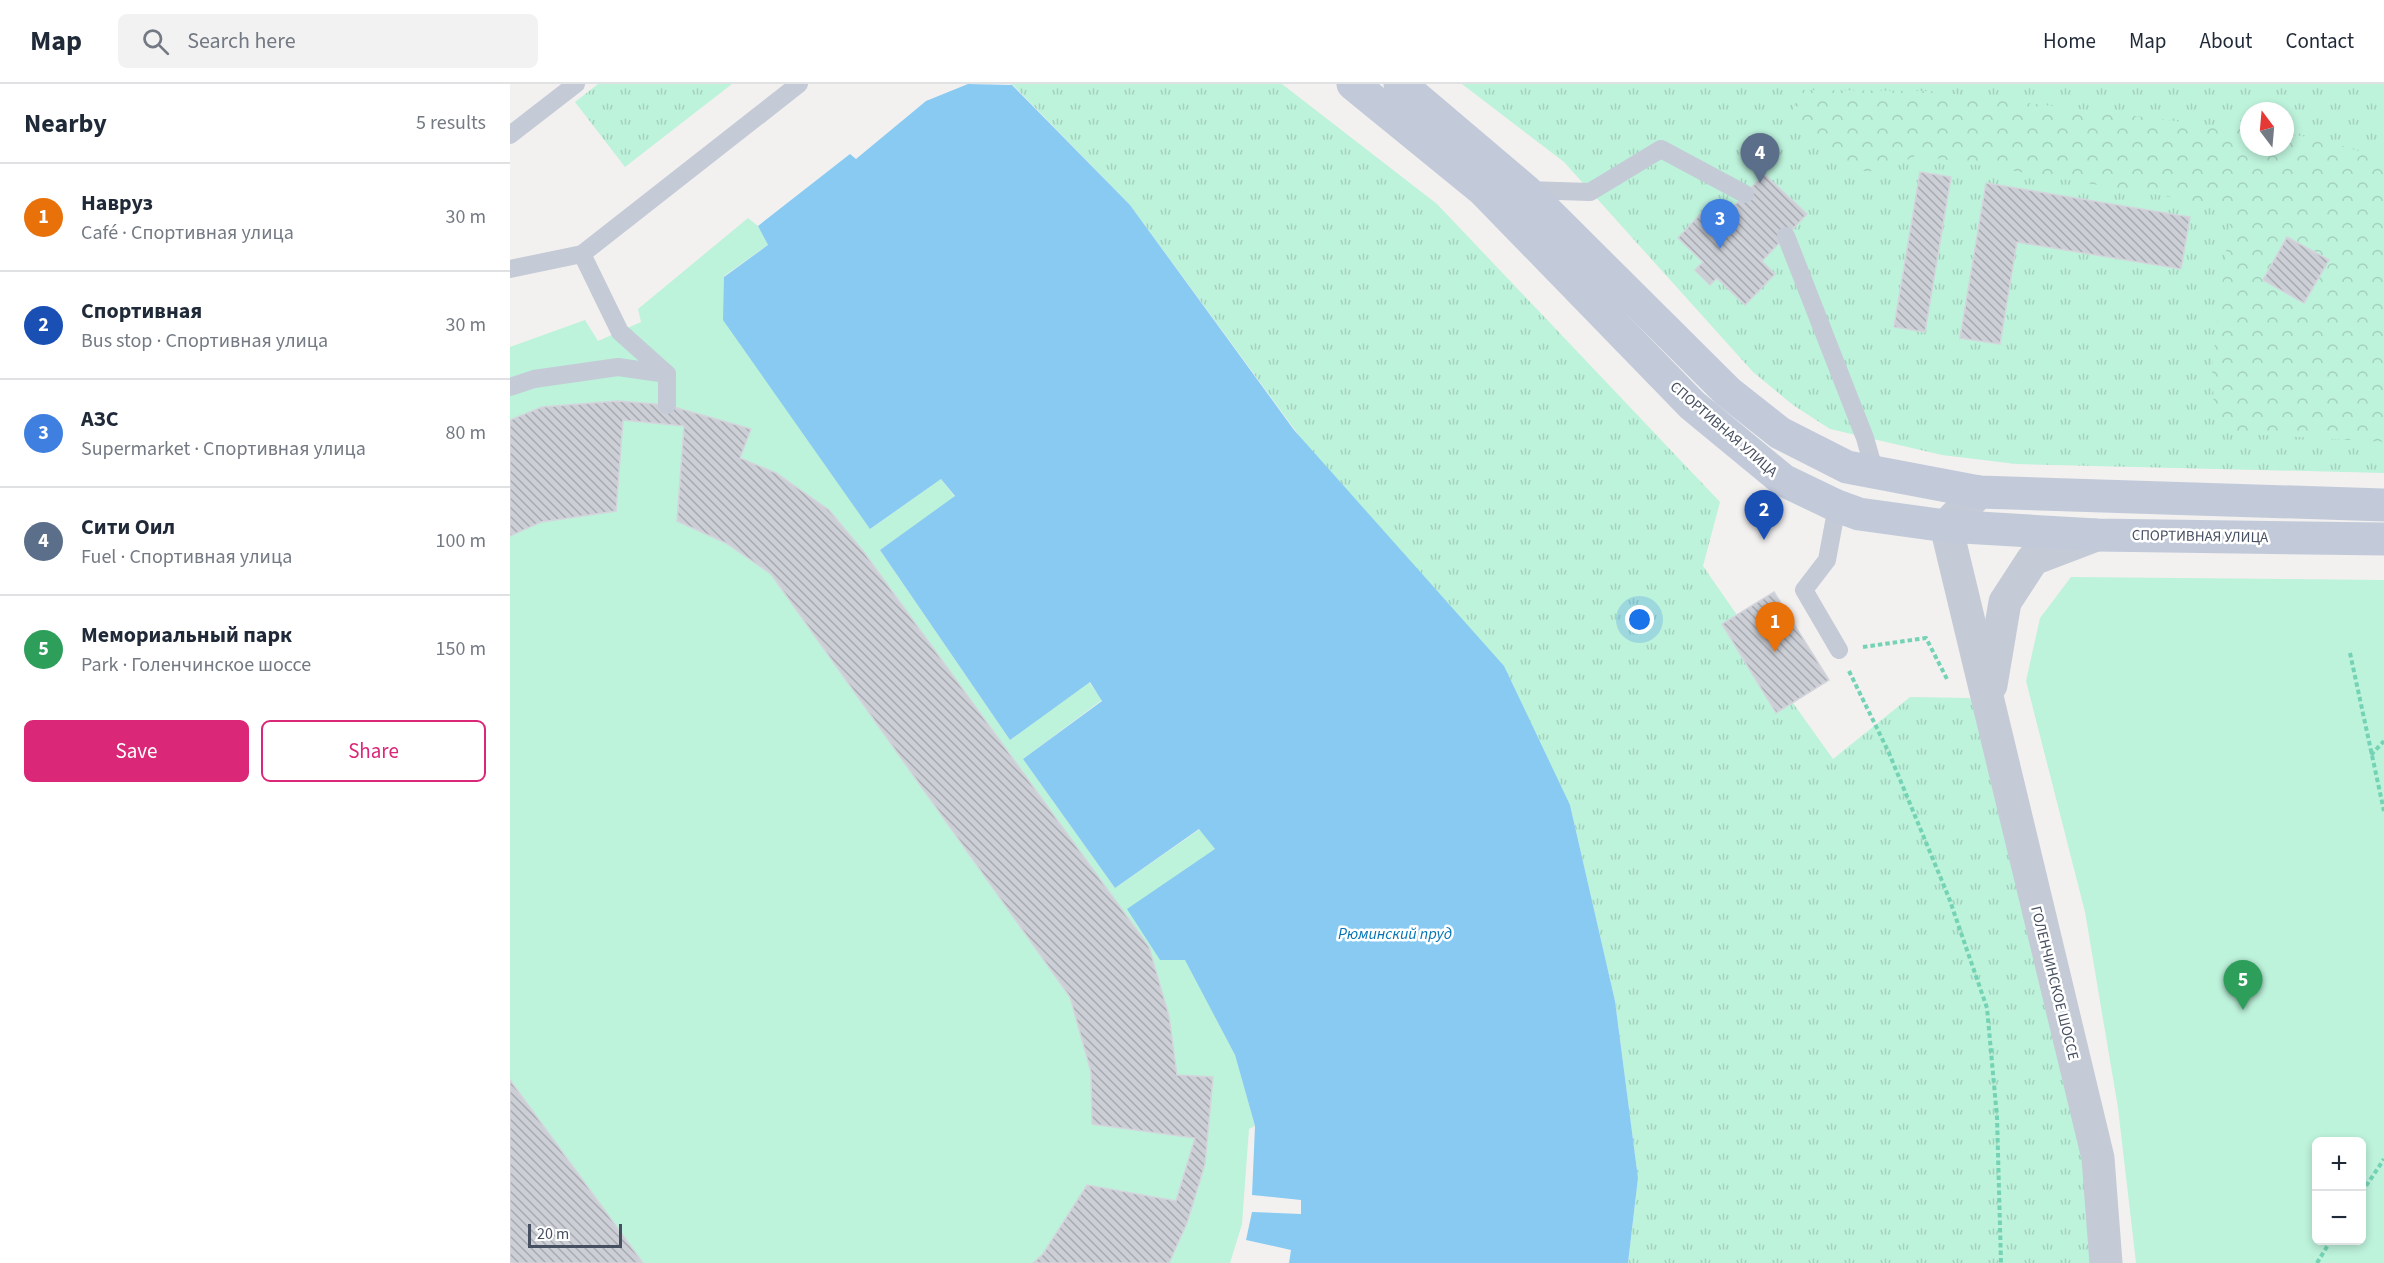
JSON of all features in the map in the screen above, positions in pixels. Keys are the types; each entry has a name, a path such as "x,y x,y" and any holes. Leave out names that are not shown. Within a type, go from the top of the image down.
{"main road":[{"name":"СПОРТИВНАЯ УЛИЦА","path":"1353,84 1484,190 1692,405 1783,480 1838,506 1859,514 1946,526 2096,535 2384,538"},
{"name":"СПОРТИВНАЯ УЛИЦА","path":"1400,84 1525,190 1728,392 1780,433 1847,467 1979,492 2384,505"}],"street":[{"path":"1946,526 1979,492"},
{"name":"ГОЛЕНЧИНСКОЕ ШОССЕ","path":"1946,526 2098,1158 2106,1263"},
{"name":"ГОЛЕНЧИНСКОЕ ШОССЕ","path":"1988,705 2005,602 2032,559 2096,535"}],"lane":[{"path":"510,135 576,84"},
{"path":"510,269 582,254 799,84"},
{"path":"1525,190 1590,192 1661,149 1745,194"},
{"path":"1786,236 1864,438 1875,473"},
{"path":"582,254 620,332 667,374 667,405"},
{"path":"510,387 534,379 618,367 667,374"},
{"path":"1838,506 1827,560 1804,590 1839,650"}],"path":[{"path":"1952,689 1926,638 1839,650 1889,753 1948,898 1987,1008 1997,1117 2001,1263"},
{"path":"2350,653 2384,811"},
{"path":"2372,755 2384,741"},
{"path":"2362,1191 2384,1159"},
{"path":"2317,1263 2328,1245"}],"green space":[{"path":"598,84 732,84 625,167 575,102"},
{"path":"1009,84 1282,84 1437,204 1720,502 1703,566 1737,615 1722,624 1776,712 1793,703 1833,759 1910,697 1970,698 2019,834 2106,1263 1628,1263 1638,1178 1615,1001 1570,805 1130,205 1013,85"},
{"path":"1462,84 2384,84 2384,473 2016,464 1942,455 1830,429 1793,405 1753,372 1564,162"},
{"path":"1803,90 1929,91 2240,129 2240,156 2294,156 2294,135 2317,138 2384,159 2384,442 2230,433 2215,425 2212,366 2231,213 2213,204 1917,155 1884,171 1851,171 1799,132 1792,111"},
{"path":"748,218 758,226 768,245 724,276 870,529 941,479 955,497 880,550 1010,740 1089,682 1102,700 1023,759 1115,888 1200,829 1215,849 1185,959 1235,1055 1255,1126 1249,1129 1242,1224 1230,1263 510,1263 510,347 585,320 598,341 641,322 638,309"},
{"path":"2071,577 2384,580 2384,1263 2136,1263 2118,1108 2085,912 2026,681 2040,618"}],"water":[{"name":"Рюминский пруд","path":"968,84 1012,85 1130,205 1294,430 1504,666 1570,805 1615,1001 1638,1178 1628,1263 1289,1263 1291,1250 1246,1240 1252,1212 1301,1214 1301,1200 1252,1195 1255,1126 1235,1055 1185,960 1160,960 1127,909 1215,849 1199,829 1115,888 1023,759 1102,701 1090,682 1010,740 880,550 955,496 941,479 870,529 723,320 724,277 768,245 758,226 850,154 856,159 926,101"}],"building":[{"path":"1920,172 1951,177 1925,332 1894,327"},
{"path":"1764,174 1807,214 1762,261 1720,221"},
{"path":"1986,183 2190,217 2181,269 2017,242 2000,344 1960,338"},
{"path":"1706,208 1775,274 1745,305 1717,278 1710,285 1695,270 1703,262 1678,238"},
{"path":"2287,237 2329,260 2304,303 2263,280"},
{"path":"618,401 667,405 751,429 740,458 776,473 829,510 863,551 1149,947 1169,1016 1177,1075 1213,1077 1205,1164 1187,1223 1169,1263 1033,1263 1043,1254 1087,1185 1176,1201 1195,1138 1092,1124 1091,1072 1070,997 771,574 726,543 677,521 684,426 623,420 616,511 541,522 510,536 510,420 542,407"},
{"path":"1774,592 1829,680 1776,713 1722,624"},
{"path":"510,1080 643,1263 510,1263"}],"place":[{"name":"Сити Оил","path":"1760,183"},
{"name":"АЗС","path":"1720,249"},
{"name":"Спортивная","path":"1764,540"},
{"name":"Навруз","path":"1775,652"},
{"name":"Мемориальный парк","path":"2243,1010"}]}
